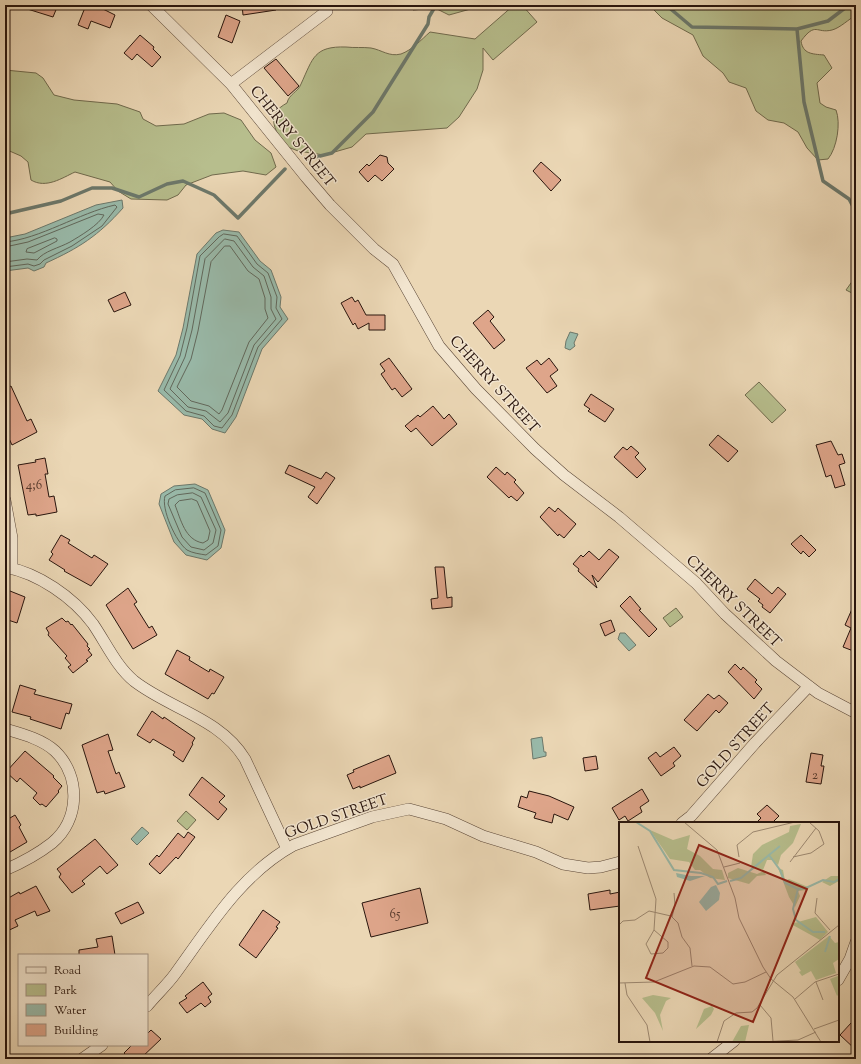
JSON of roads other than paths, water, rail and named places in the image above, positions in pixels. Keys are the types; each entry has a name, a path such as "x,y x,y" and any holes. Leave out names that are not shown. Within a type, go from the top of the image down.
{"street":[{"name":"CHERRY STREET","path":"151,5 231,84 317,191 374,249 393,264 432,335 476,389 549,463 619,517 690,578 724,614 766,652 809,686 856,713"},
{"path":"231,84 327,11"},
{"path":"5,500 12,538 9,568 25,573 49,585 67,598 92,624 120,667 134,681 224,733 245,759 287,849"},
{"name":"GOLD STREET","path":"683,822 691,816 755,743 809,686"},
{"path":"5,729 32,738 54,751 63,761 69,772 74,795 70,821 53,843 5,870"},
{"name":"GOLD STREET","path":"148,1005 174,975 201,937 241,887 263,865 287,849 308,839 372,817 409,809 446,819 483,836 536,852 562,864 588,868 601,867 619,862"},
{"path":"839,978 850,959 856,942"},
{"path":"711,1059 733,1042"},
{"path":"82,1059 101,1046"}],"water":[{"path":"122,200 123,208 96,234 68,252 46,263 44,267 34,271 28,268 5,271 5,238 25,234 96,205"},
{"path":"223,230 239,232 260,261 271,270 281,297 280,307 288,319 262,349 236,417 225,433 212,429 202,419 184,415 158,391 176,355 183,328 197,254 216,233"},
{"path":"570,332 578,334 574,343 575,346 570,350 565,348"},
{"path":"195,484 208,490 225,530 221,548 207,560 186,555 174,542 159,504 161,494 174,486"},
{"path":"620,633 625,633 636,645 629,651 618,639"},
{"path":"542,737 546,756 533,759 531,739"},
{"path":"142,827 149,833 137,845 131,839"}],"waterway":[{"path":"308,159 332,153 373,112 428,24 429,17 436,5"},
{"path":"666,5 692,27 797,29 804,102 823,181 849,199 856,212"},
{"path":"797,29 828,21 849,5"},
{"path":"5,214 61,201 92,188 112,188 139,197 167,184 183,181 214,195 238,218 285,169"}]}
